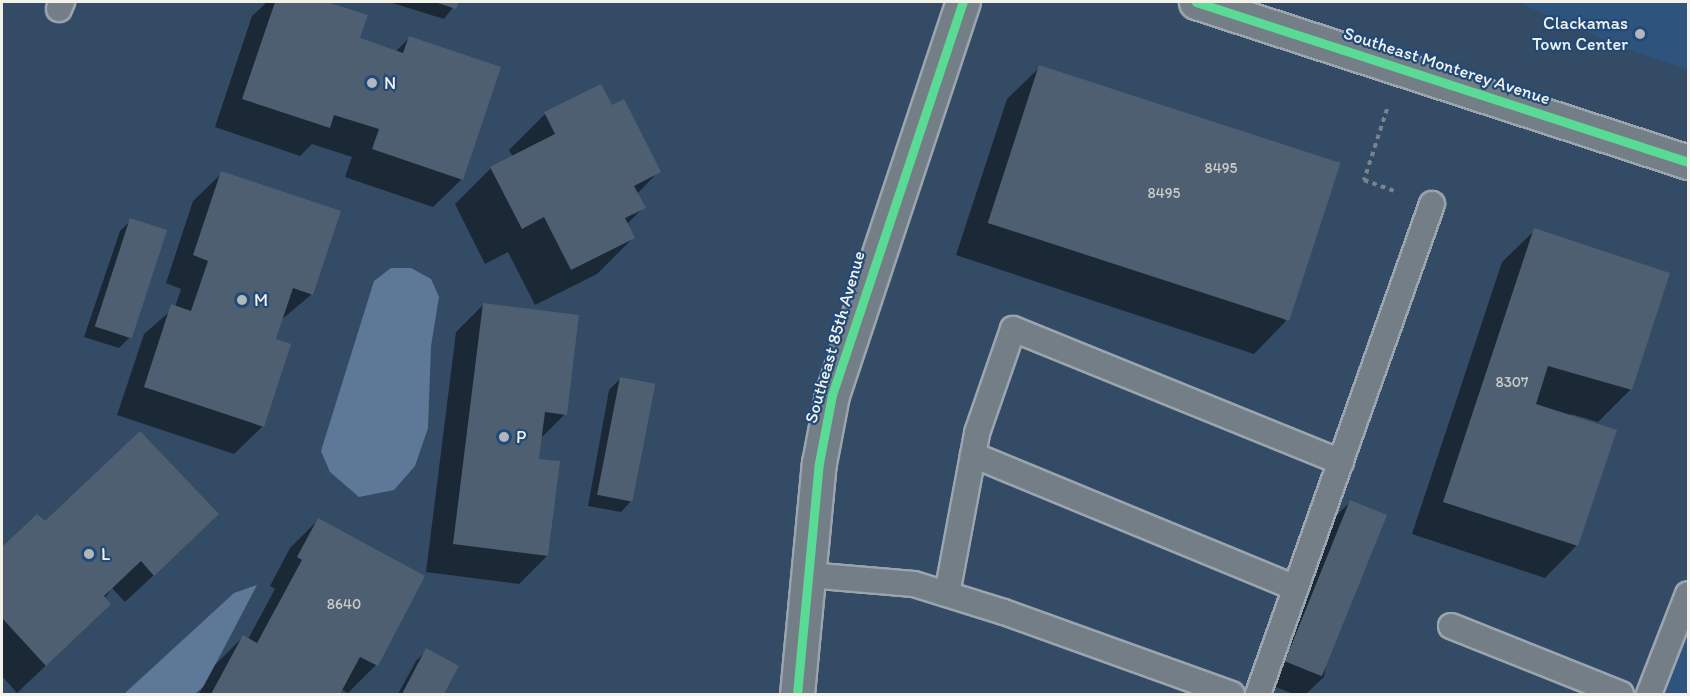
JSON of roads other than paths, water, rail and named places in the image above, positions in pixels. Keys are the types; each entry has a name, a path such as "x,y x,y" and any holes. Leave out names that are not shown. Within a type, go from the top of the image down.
{"street":[{"name":"Southeast 85th Avenue","path":"798,694 819,463 838,374 963,2"},
{"name":"Southeast Monterey Avenue","path":"1196,2 1689,162"}],"lane":[{"path":"1258,694 1432,204"},
{"path":"947,594 973,455 1013,329 1341,462"},
{"path":"973,455 1296,588"},
{"path":"808,575 914,584 1232,694"},
{"path":"1649,694 1689,594"},
{"path":"1451,626 1621,694"}],"place":[{"name":"Clackamas Town Center","path":"1640,34"},
{"name":"N","path":"372,83"},
{"name":"M","path":"242,300"},
{"name":"P","path":"504,437"},
{"name":"L","path":"89,554"}]}
